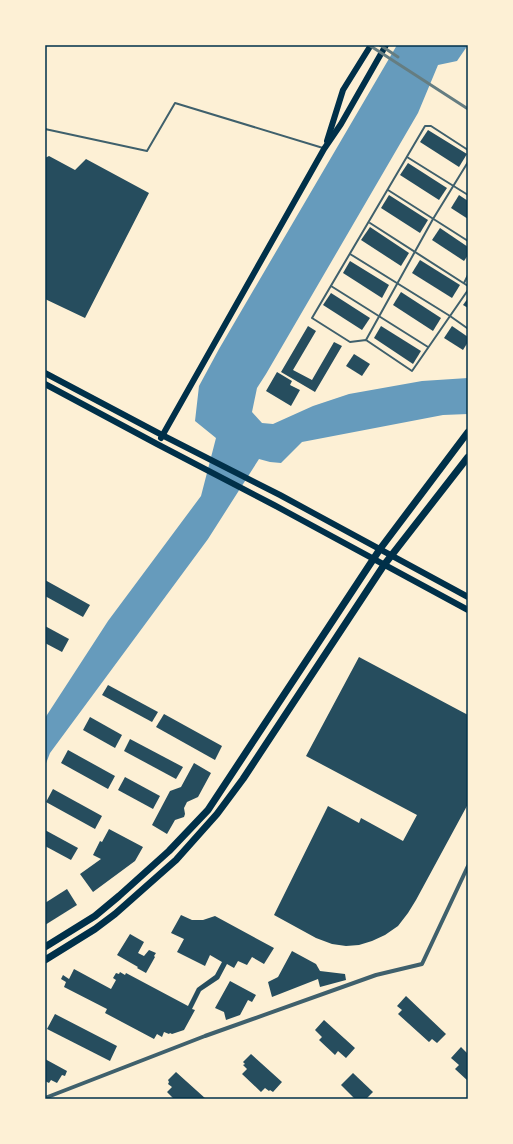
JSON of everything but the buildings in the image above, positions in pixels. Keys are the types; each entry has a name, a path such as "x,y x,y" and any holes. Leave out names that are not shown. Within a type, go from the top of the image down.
{"main road":[{"path":"324,149 343,90 371,45"},
{"path":"157,444 324,149 341,124 386,45"},
{"path":"45,373 162,436 280,495 468,597"},
{"path":"45,384 468,610"},
{"path":"45,948 95,916 169,851 208,810 380,549 468,432"},
{"path":"45,960 95,929 121,909 176,860 216,814 243,779 390,555 468,457"}],"street":[{"path":"45,1098 205,1036 376,975 422,964 468,866"}],"lane":[{"path":"45,129 147,151 175,103 324,149"},
{"path":"468,150 428,125 425,126 312,318 350,342 366,340 412,371 468,290"},
{"path":"407,157 468,195"},
{"path":"366,340 416,252 433,218 468,162"},
{"path":"388,190 468,241"},
{"path":"369,222 468,286"},
{"path":"350,254 467,328"},
{"path":"464,283 468,275"},
{"path":"331,286 428,347"}],"water":[{"path":"397,45 468,45 457,61 438,65 418,113 257,388 252,412 262,423 273,424 313,406 349,394 422,381 468,378 468,414 443,415 302,442 281,463 259,459 208,539 50,753 45,766 45,718 108,621 201,496 216,438 195,421 199,386 219,349"}],"railway":[{"path":"369,45 468,109"},
{"path":"380,45 398,57"}]}
